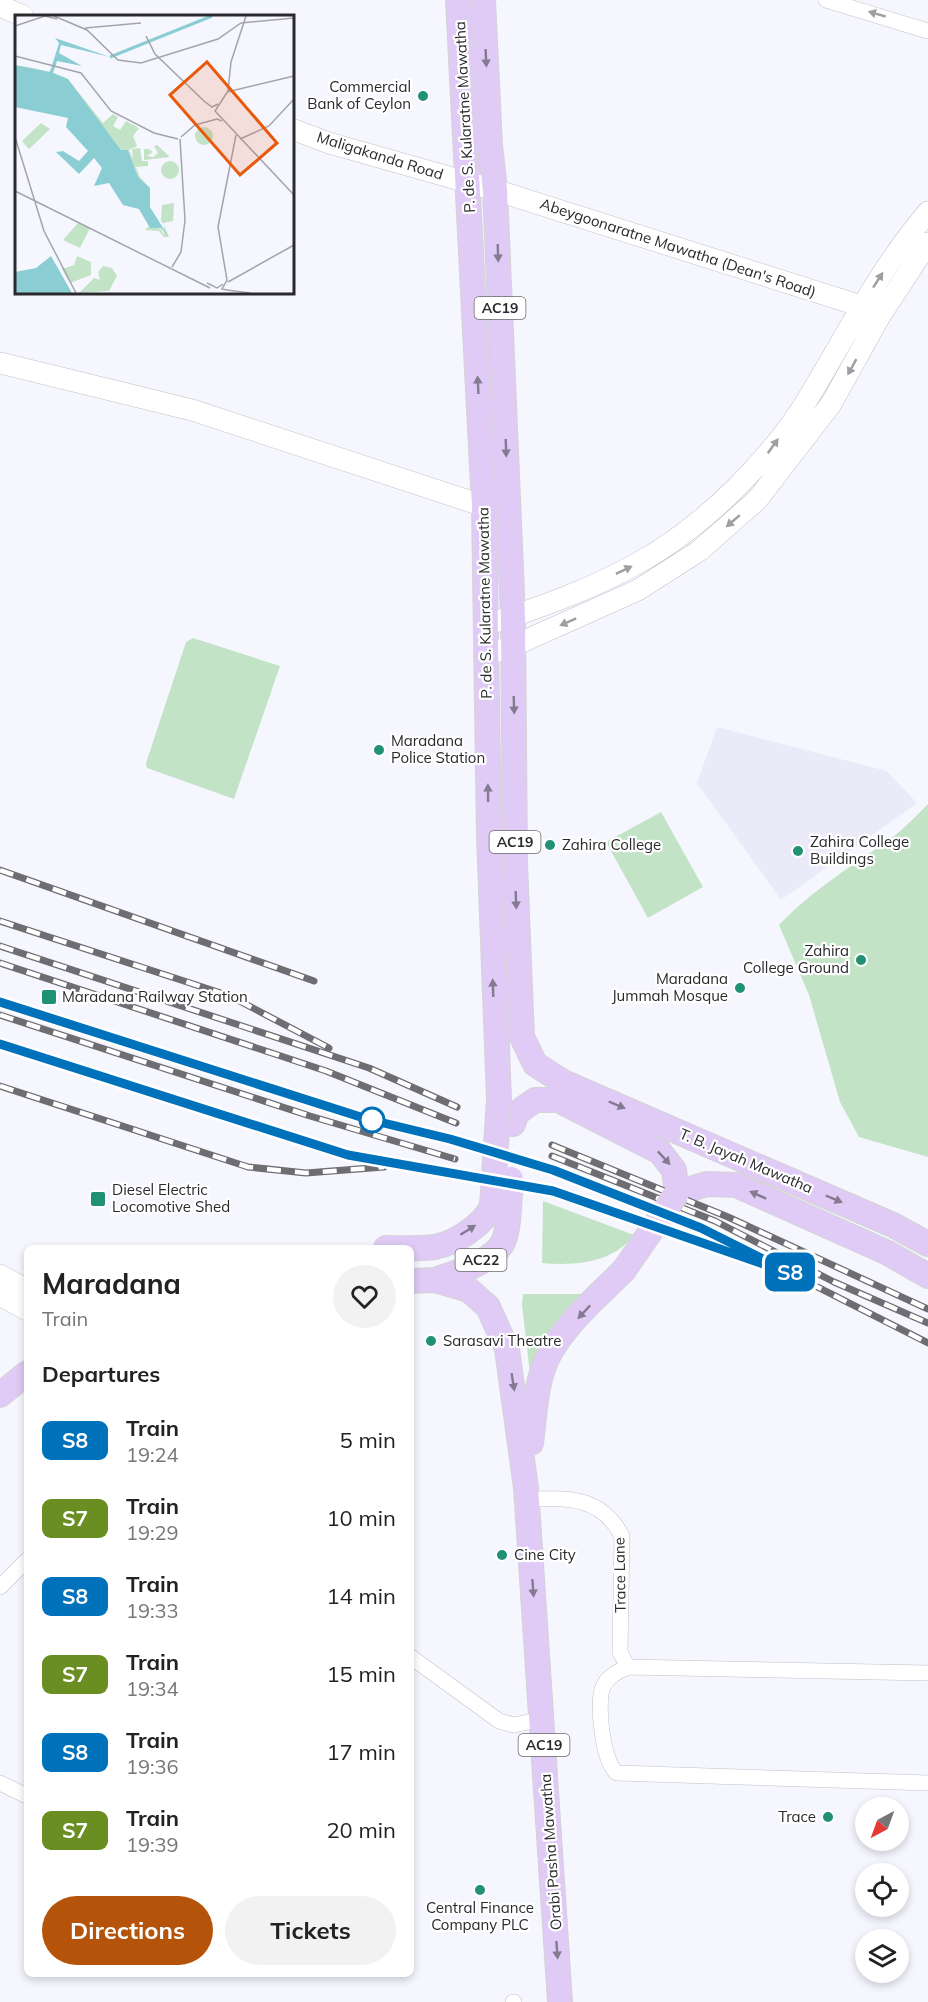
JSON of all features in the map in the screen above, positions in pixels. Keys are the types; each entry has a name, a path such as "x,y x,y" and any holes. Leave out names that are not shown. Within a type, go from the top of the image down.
{"main road":[{"name":"P. de S. Kularatne Mawatha","path":"458,0 484,506 489,847 499,1099 500,1214"},
{"name":"P. de S. Kularatne Mawatha","path":"483,0 490,145 495,190 513,617 514,863 522,1037 535,1064 560,1091"},
{"path":"0,6 22,15"},
{"name":"Maligakanda Road","path":"294,130 495,190"},
{"name":"Abeygoonaratne Mawatha (Dean's Road)","path":"495,190 861,306"},
{"path":"486,625 566,598 639,563 691,527 759,465 811,394 861,306 895,254 928,212"},
{"path":"486,655 513,646 638,590 699,551 757,500 831,404 880,316 928,243"},
{"path":"0,363 192,410 484,506"},
{"path":"500,1214 513,1124 517,1113 534,1100 560,1091 660,1152 674,1170 677,1193 624,1270 549,1353 536,1393 527,1493"},
{"name":"T. B. Jayah Mawatha","path":"560,1091 892,1225 928,1244"},
{"name":"T. B. Jayah Mawatha","path":"677,1193 707,1184 736,1185 888,1253 928,1276"},
{"name":"AC22","path":"414,1247 436,1246 464,1234 486,1218 500,1214 503,1242 492,1254 464,1271 435,1280 414,1281"},
{"path":"0,1275 24,1288"},
{"name":"AC22","path":"435,1280 469,1290 488,1307 507,1349 527,1493"},
{"path":"0,1295 24,1308"},
{"path":"0,1395 24,1375"},
{"name":"Orabi Pasha Mawatha","path":"527,1493 560,2002"}],"street":[{"path":"826,0 928,31"},
{"name":"Trace Lane","path":"527,1493 597,1506 613,1519 622,1536 620,1652 628,1667"},
{"path":"0,1587 24,1563"},
{"path":"414,1659 499,1721 513,1725 542,1719"},
{"path":"928,1673 628,1667 610,1677 603,1685 600,1698 606,1757 611,1769 616,1773 928,1783"},
{"path":"0,1783 24,1795"}],"shaded area":[{"name":"Zahira College Buildings","path":"717,727 887,771 917,803 781,900 697,783"}],"green space":[{"path":"193,638 280,666 234,799 147,768 146,763 186,642"},
{"name":"Zahira College Ground","path":"928,804 928,1157 859,1137 840,1102 809,995 779,925 820,889 898,832"},
{"path":"661,812 703,887 648,918 606,842"},
{"path":"543,1201 634,1235 615,1252 593,1261 567,1264 542,1263"},
{"path":"523,1294 587,1294 531,1382 522,1305"}],"railway":[{"path":"0,870 314,981"},
{"path":"0,921 230,996 329,1048"},
{"path":"0,946 369,1068 457,1107"},
{"path":"0,963 326,1071 456,1123"},
{"path":"0,1002 367,1119 450,1139"},
{"path":"0,1015 310,1116 455,1159"},
{"path":"0,1044 348,1155 511,1182"},
{"path":"0,1086 248,1167 306,1173 384,1167"},
{"path":"552,1145 728,1217 928,1309"},
{"path":"552,1156 715,1221 834,1282 928,1323"},
{"path":"553,1170 701,1228 928,1343"},
{"path":"529,1185 534,1186"},
{"path":"553,1191 741,1256"}],"train":[{"name":"S8","path":"0,1002 367,1119 450,1139 553,1170 701,1228 795,1275 553,1191 348,1155 0,1044"}],"place":[{"name":"Commercial Bank of Ceylon","path":"423,96"},
{"name":"Maradana Police Station","path":"379,750"},
{"name":"Zahira College","path":"550,845"},
{"name":"Zahira College Buildings","path":"798,851"},
{"name":"Zahira College Ground","path":"861,960"},
{"name":"Maradana Jummah Mosque","path":"740,988"},
{"name":"Maradana Railway Station","path":"49,997"},
{"name":"Diesel Electric Locomotive Shed","path":"98,1199"},
{"name":"Sarasavi Theatre","path":"431,1341"},
{"name":"Cine City","path":"502,1555"},
{"name":"Trace","path":"828,1817"},
{"name":"Central Finance Company PLC","path":"480,1890"}]}
